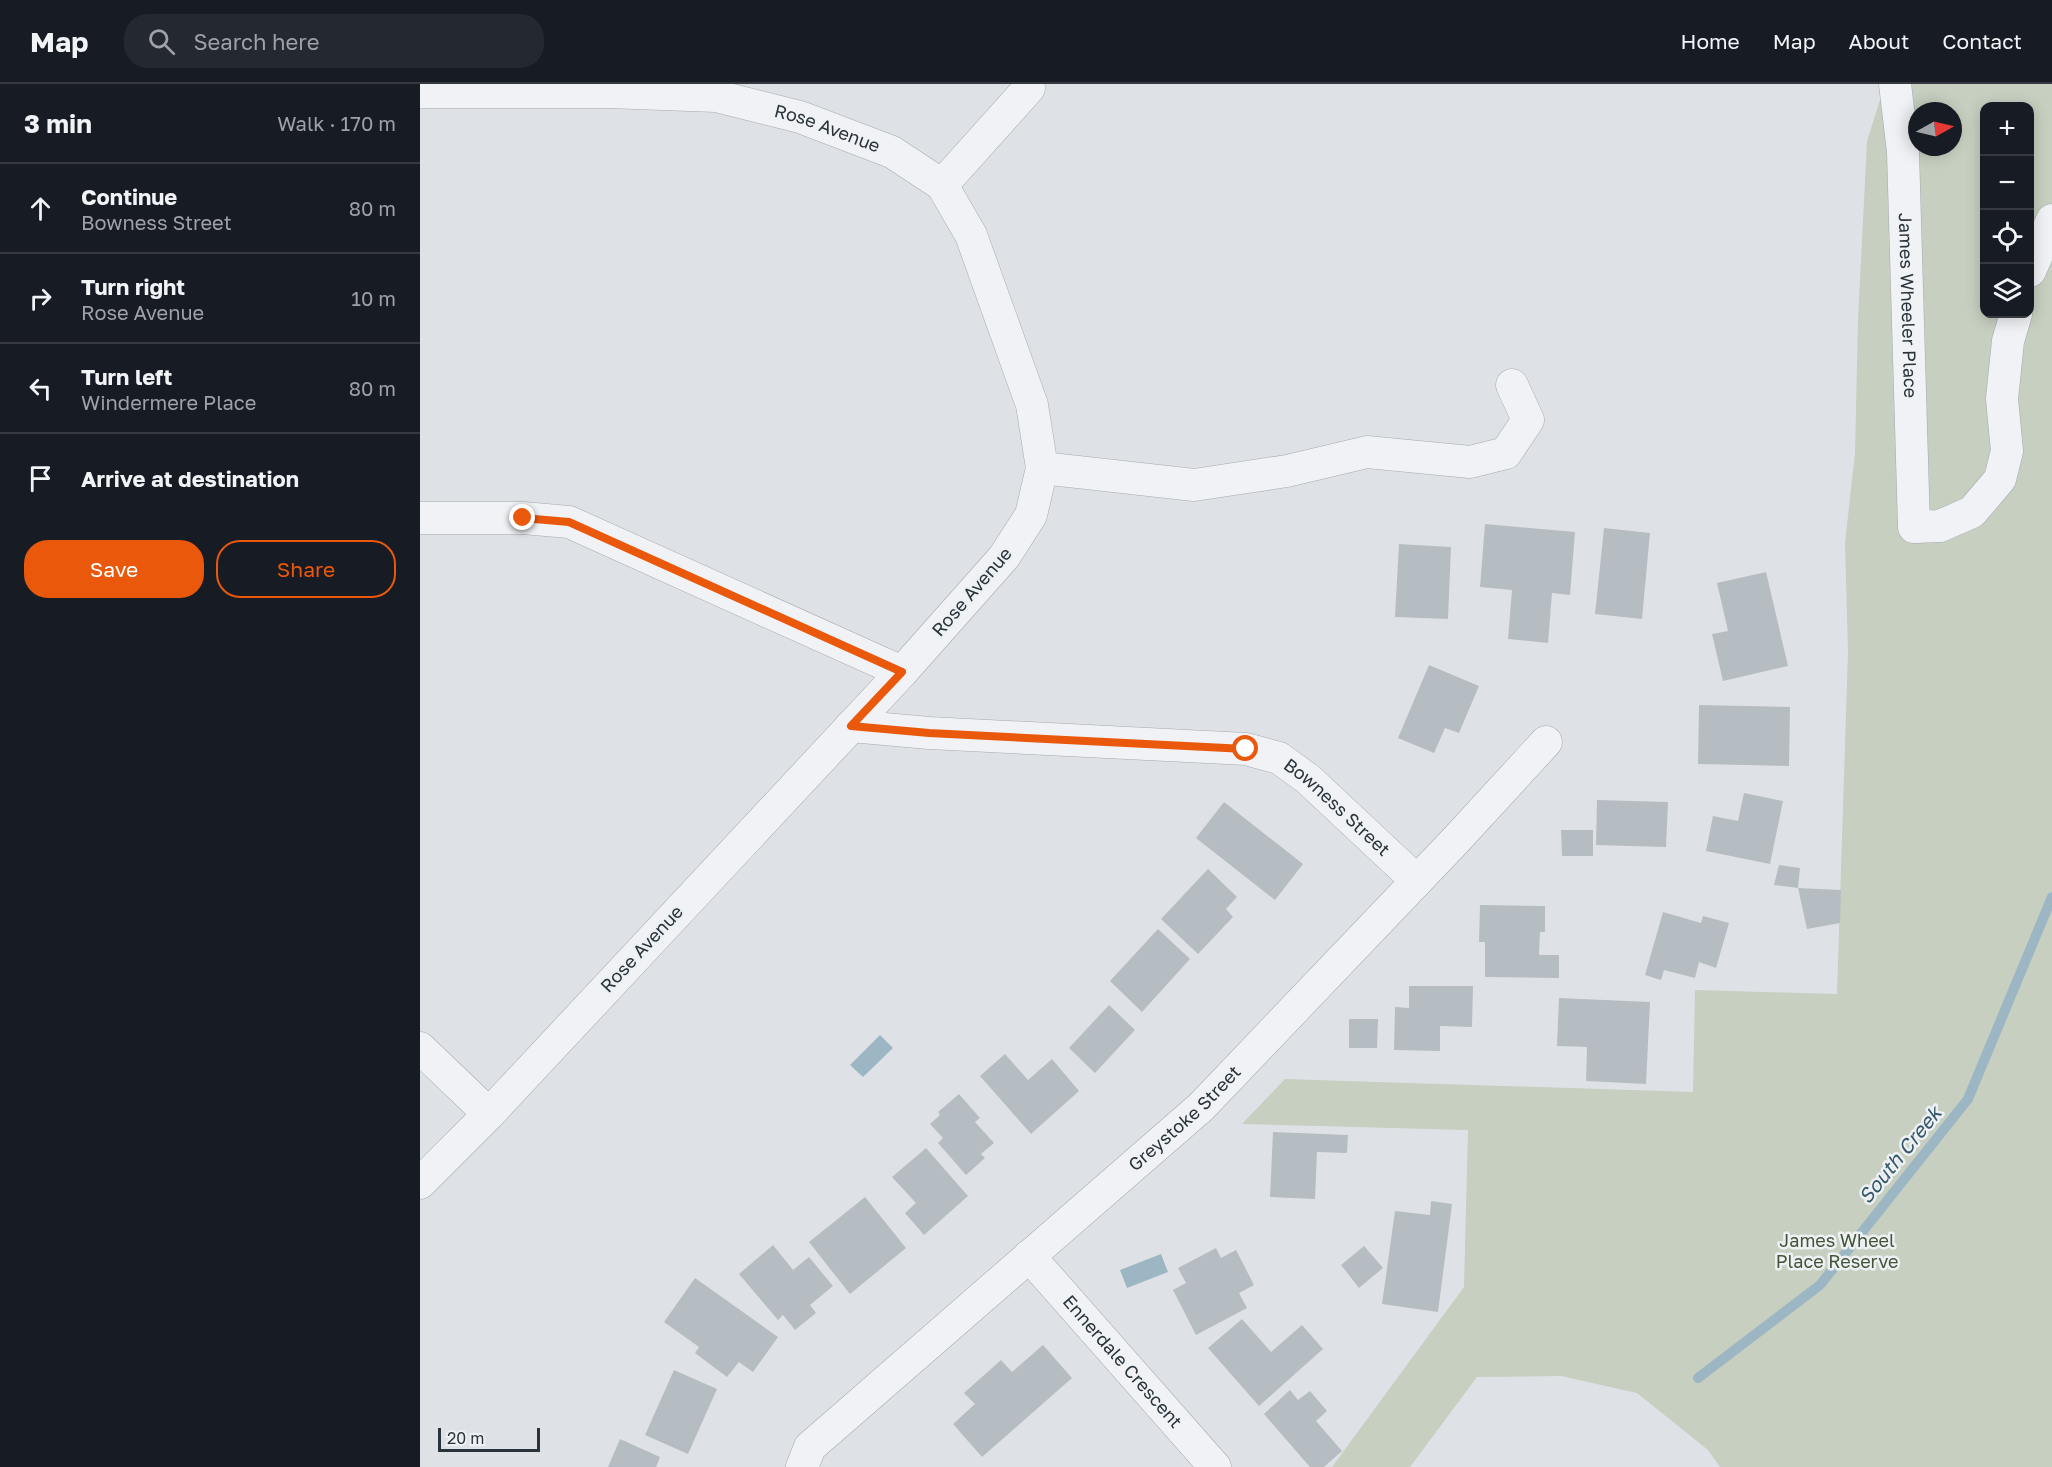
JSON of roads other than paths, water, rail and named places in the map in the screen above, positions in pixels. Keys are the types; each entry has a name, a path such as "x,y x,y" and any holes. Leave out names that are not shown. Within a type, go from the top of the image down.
{"street":[{"name":"James Wheeler Place","path":"1894,84 1903,152 1914,527 1940,526 1972,512 2000,479 2007,451 2002,399 2007,352 2015,318"},
{"path":"942,185 1029,88"},
{"name":"Rose Avenue","path":"420,93 664,89 716,96 800,117 892,152 942,185 971,235 1032,405 1042,468 1031,515 1004,558 902,672 489,1114 420,1183"},
{"path":"2033,264 2052,220"},
{"path":"1042,468 1194,485 1287,471 1367,452 1470,462 1506,453 1528,420 1512,384"},
{"path":"420,518 523,518 569,522 902,672"},
{"name":"Bowness Street","path":"851,726 929,733 1246,749 1279,758 1308,778 1417,881"},
{"name":"Greystoke Street","path":"802,1467 810,1447 1201,1107 1546,742"},
{"path":"420,1048 489,1114"},
{"name":"Ennerdale Crescent","path":"1029,1256 1215,1467"}],"water":[{"path":"880,1035 893,1048 863,1077 850,1065"},
{"path":"1161,1254 1168,1272 1127,1288 1120,1270"}],"waterway":[{"name":"South Creek","path":"1698,1378 1820,1285 1968,1099 2052,897"}],"park label":[{"name":"James Wheel Place Reserve","path":"1837,1251"}]}
